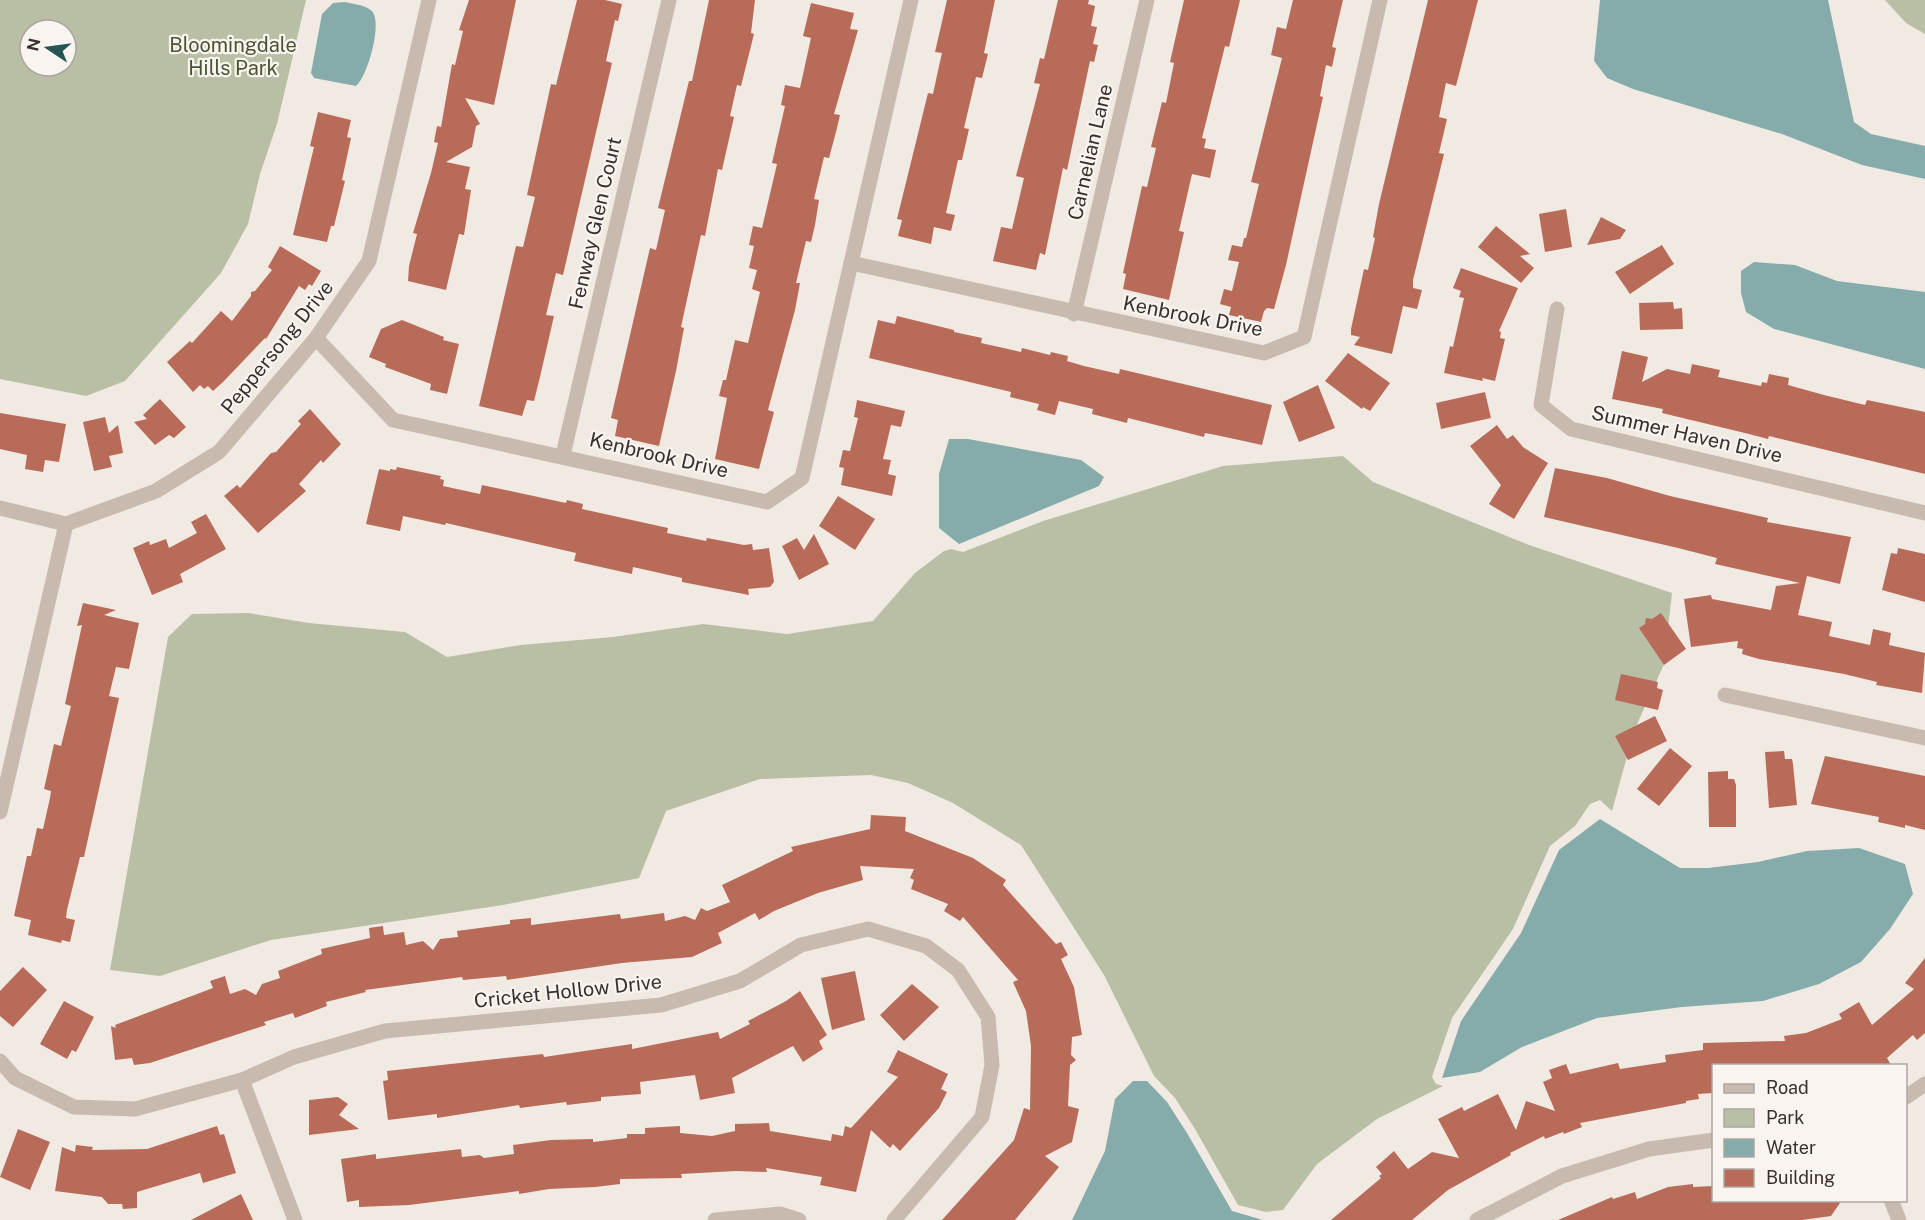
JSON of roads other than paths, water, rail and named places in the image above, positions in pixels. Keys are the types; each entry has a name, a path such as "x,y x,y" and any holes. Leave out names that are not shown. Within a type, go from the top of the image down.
{"street":[{"name":"Peppersong Drive","path":"66,524 156,491 219,452 316,338 369,261 429,0"},
{"name":"Fenway Glen Court","path":"563,455 669,0"},
{"name":"Kenbrook Drive","path":"316,338 393,420 563,455 767,502 802,478 911,0"},
{"name":"Carnelian Lane","path":"1074,314 1147,0"},
{"name":"Kenbrook Drive","path":"851,263 1074,314 1264,353 1304,337 1380,0"},
{"name":"Summer Haven Drive","path":"1557,309 1540,405 1571,429 1925,513"},
{"path":"0,508 66,524 6,753 0,812"},
{"path":"1725,695 1925,738"},
{"name":"Cricket Hollow Drive","path":"0,1061 15,1078 74,1107 135,1109 242,1080 294,1057 385,1031 661,1005 740,981 801,945 868,929 926,946 958,969 988,1017 992,1065 982,1118 894,1220"},
{"path":"242,1080 295,1220"},
{"path":"1907,1096 1925,1084"},
{"path":"1477,1220 1562,1176 1649,1149 1712,1140"},
{"path":"1892,1202 1899,1220"},
{"path":"715,1220 780,1214 799,1220"}],"water":[{"path":"1600,0 1828,0 1854,122 1871,134 1925,146 1925,179 1862,165 1782,134 1633,89 1607,78 1594,61"},
{"path":"345,2 366,7 375,17 375,38 369,62 356,86 314,78 311,73 322,14 333,3"},
{"path":"1754,262 1795,265 1837,281 1925,292 1925,369 1774,329 1746,312 1741,293 1741,271"},
{"path":"949,439 968,439 1081,460 1104,477 1099,486 959,544 939,528 939,474"},
{"path":"1600,819 1680,868 1708,868 1758,862 1807,851 1859,848 1905,864 1913,894 1890,929 1861,962 1819,984 1763,1001 1682,1007 1597,1018 1522,1047 1480,1072 1442,1078 1461,1021 1521,933 1559,850"},
{"path":"1133,1081 1147,1081 1167,1102 1232,1211 1263,1220 1072,1220 1105,1151 1115,1099"}],"park label":[{"name":"Bloomingdale Hills Park","path":"233,56"}]}
